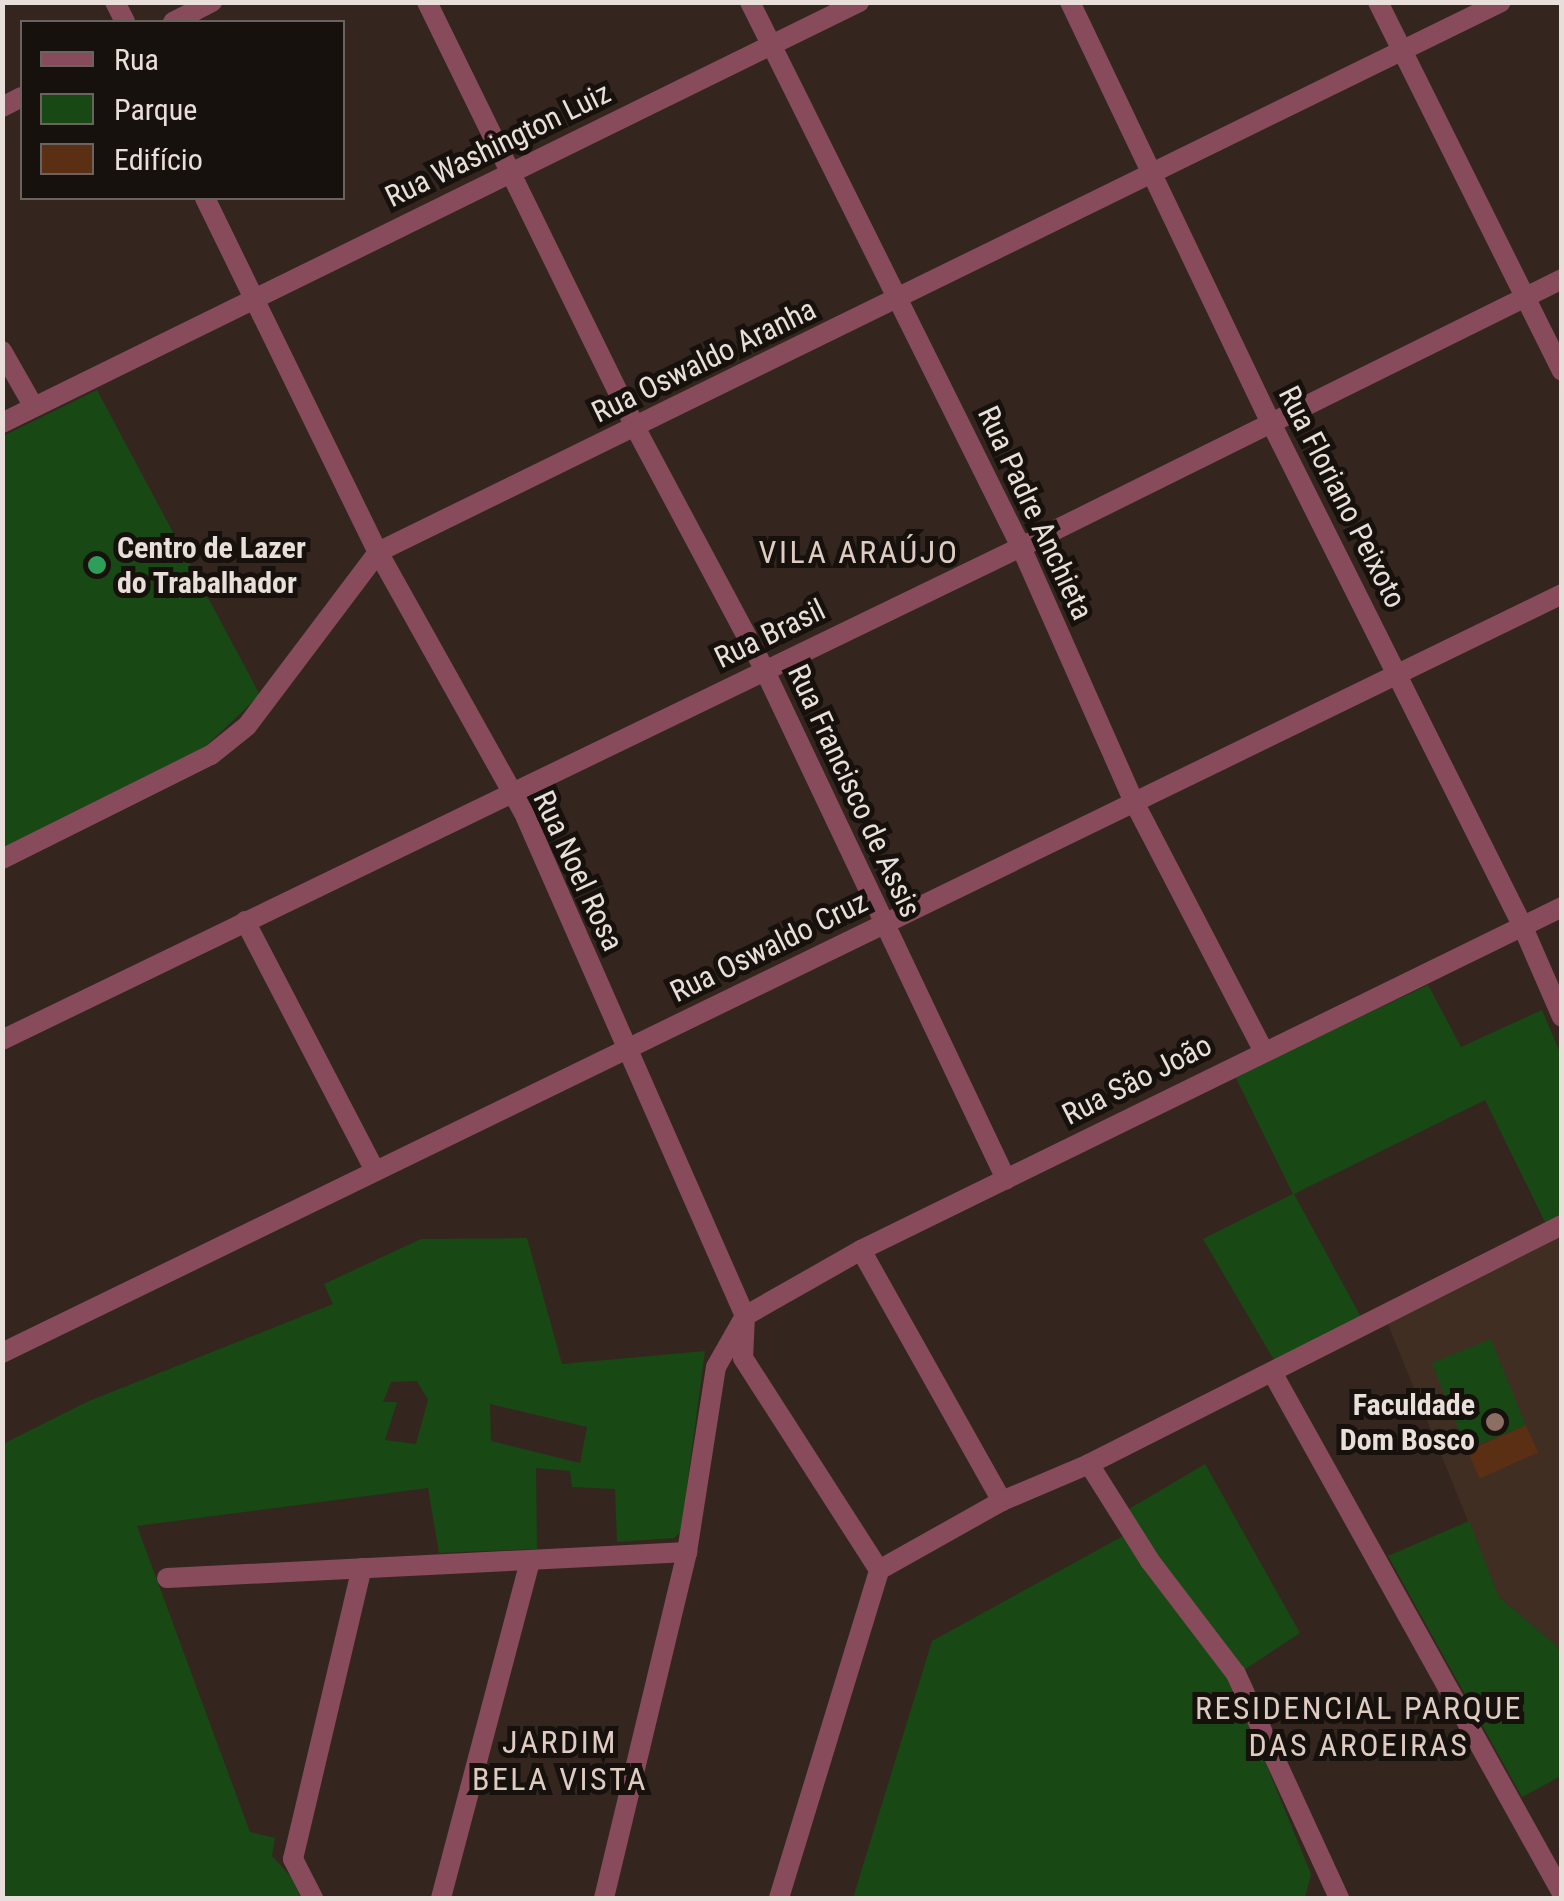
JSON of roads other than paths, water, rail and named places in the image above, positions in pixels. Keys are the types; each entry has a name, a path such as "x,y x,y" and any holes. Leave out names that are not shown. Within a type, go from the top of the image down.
{"street":[{"path":"177,20 212,2"},
{"name":"Rua Francisco de Assis","path":"427,2 635,427 764,669 882,925 1006,1179"},
{"name":"Rua Padre Anchieta","path":"750,2 1021,547 1134,802 1263,1050"},
{"name":"Rua Washington Luiz","path":"2,423 859,2"},
{"name":"Rua Floriano Peixoto","path":"1070,2 1270,421 1522,925 1562,1017"},
{"path":"1378,2 1562,371"},
{"name":"Rua Oswaldo Aranha","path":"2,859 211,755 247,726 378,552 900,300 1502,2"},
{"name":"Rua Noel Rosa","path":"206,200 378,552 511,795 524,811 625,1051 745,1316 743,1358 879,1570"},
{"name":"Rua Brasil","path":"2,1040 1021,547 1562,279"},
{"path":"2,352 34,407"},
{"name":"Rua Oswaldo Cruz","path":"2,1353 1562,594"},
{"name":"Rua São João","path":"745,1316 861,1250 1562,907"},
{"path":"245,921 376,1171"},
{"path":"780,1898 879,1570 1002,1500 1089,1464 1562,1225"},
{"path":"861,1250 1002,1500"},
{"path":"604,1898 686,1552 716,1367 745,1316"},
{"path":"1272,1372 1562,1893"},
{"path":"1089,1464 1150,1561 1236,1674 1339,1898"},
{"path":"167,1578 686,1552"},
{"path":"441,1898 530,1562"},
{"path":"313,1898 293,1859 362,1568"}],"place":[{"name":"Centro de Lazer do Trabalhador","path":"97,565"},
{"name":"Faculdade Dom Bosco","path":"1495,1422"}],"district":[{"name":"VILA ARAÚJO","path":"859,552"},
{"name":"RESIDENCIAL PARQUE DAS AROEIRAS","path":"1359,1728"},
{"name":"JARDIM BELA VISTA","path":"560,1762"}]}
